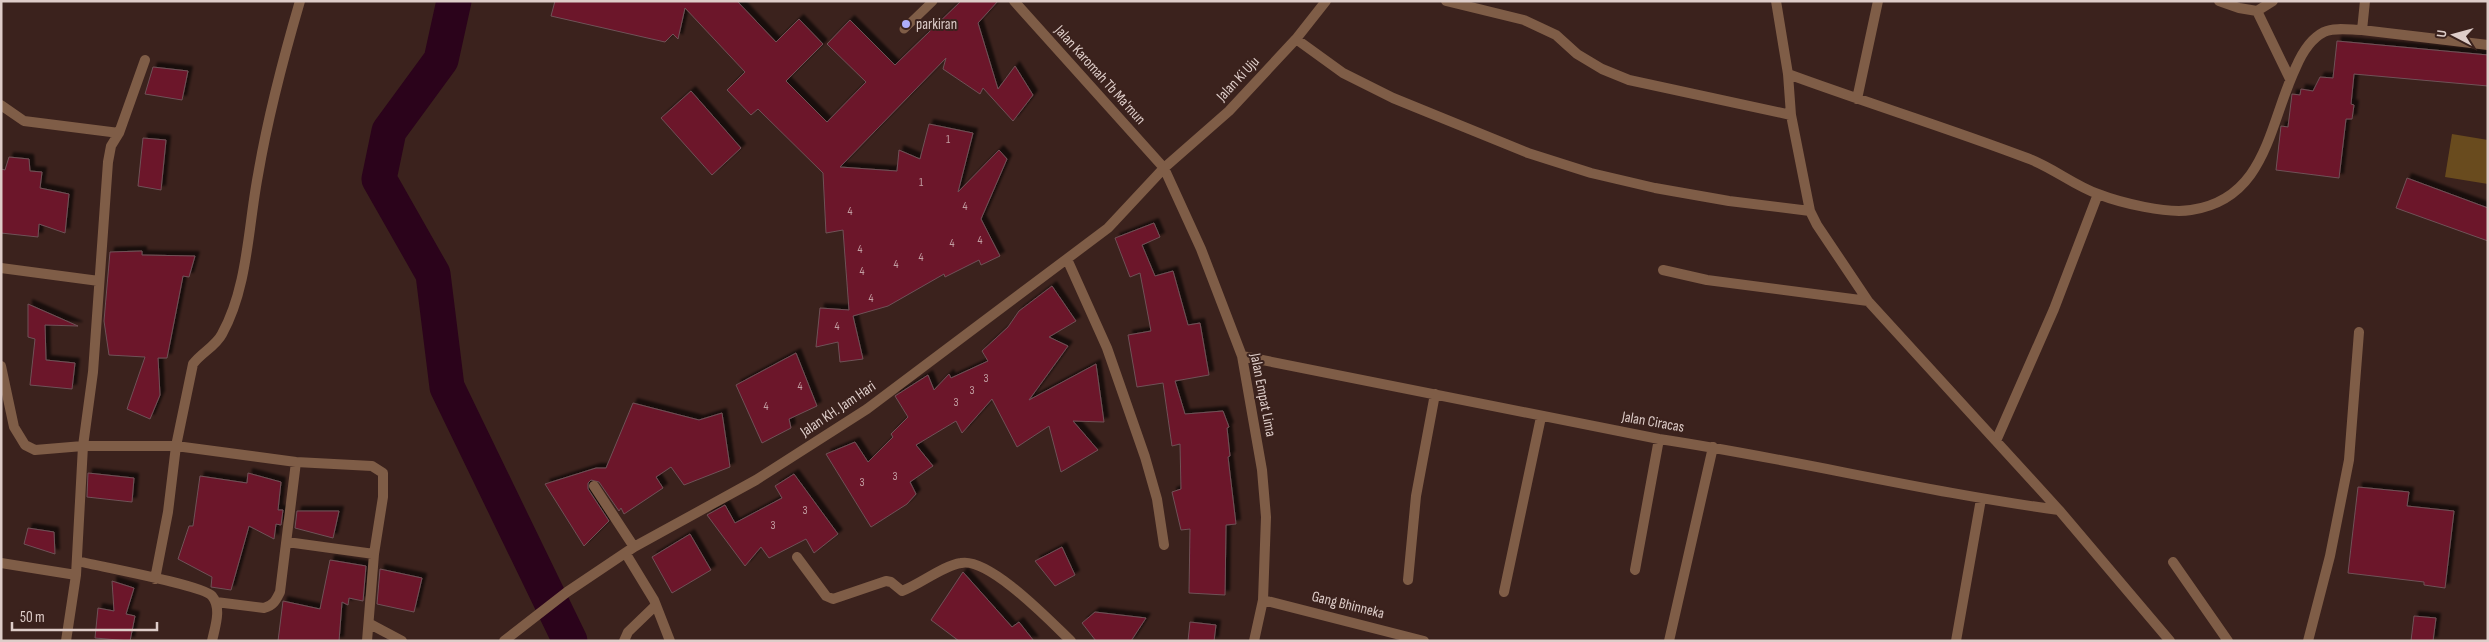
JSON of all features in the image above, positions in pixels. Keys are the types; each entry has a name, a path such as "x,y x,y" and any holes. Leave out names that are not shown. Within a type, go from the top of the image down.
{"street":[{"path":"155,579 168,512 176,446 193,364 201,354 221,337 234,308 264,138 280,68 300,1"},
{"name":"Jalan Karomah Tb Ma'mun","path":"1014,1 1164,168"},
{"name":"Jalan Ki Uju","path":"1164,168 1229,111 1296,39 1326,1"},
{"path":"1446,1 1524,20 1556,34 1577,54 1602,69 1629,80 1791,115"},
{"path":"1776,1 1788,74 1791,115 1810,211 1842,265 1868,302 2059,510 2170,641"},
{"path":"1857,99 1878,1"},
{"path":"2219,1 2239,8 2257,11 2273,1"},
{"path":"2362,30 2365,1"},
{"path":"2257,11 2290,79"},
{"path":"1788,74 2030,159 2098,194 2142,206 2190,210 2213,204 2237,191 2258,167 2290,79 2309,44 2325,32 2343,29 2362,30 2488,45"},
{"path":"1296,39 1343,73 1528,153 1591,174 1655,188 1728,201 1810,211"},
{"path":"66,641 76,575 83,446 92,372 108,162 111,146 118,133 145,60"},
{"path":"1,105 24,121 118,133"},
{"name":"Jalan KH. Jam Hari","path":"504,641 568,592 630,550 756,480 837,430 1108,228 1164,168"},
{"name":"Jalan Empat Lima","path":"1164,168 1201,249 1242,356 1262,470 1266,517 1264,600 1254,641"},
{"path":"1996,441 2054,310 2098,194"},
{"path":"1067,259 1107,348 1145,457 1157,499 1164,545"},
{"path":"1,268 99,281"},
{"path":"1663,270 1707,280 1868,302"},
{"path":"2308,641 2330,556 2349,460 2359,332"},
{"name":"Jalan Ciracas","path":"1242,356 1541,417 1713,447 1981,500 2059,510"},
{"path":"1,366 14,427 25,445 35,450 83,446 176,446 296,462 372,466 383,473 383,497 374,554 370,624 367,641"},
{"path":"1408,580 1416,496 1435,394"},
{"path":"1504,592 1541,417"},
{"path":"1635,570 1659,439"},
{"path":"1669,641 1713,447"},
{"path":"216,602 255,608 272,606 280,592 296,462"},
{"path":"594,486 630,550 656,605 670,641"},
{"path":"1956,641 1981,500"},
{"path":"287,542 374,554"},
{"path":"797,557 826,596 834,598 886,581 891,582 902,591 960,562 978,565 1005,581 1071,641"},
{"path":"77,561 202,590 211,594 216,602 217,616 212,641"},
{"path":"2173,562 2228,641"},
{"path":"1,563 76,575"},
{"name":"Gang Bhinneka","path":"1264,600 1424,641"},
{"path":"624,641 628,632 656,605"},
{"path":"370,624 402,641"}],"lane":[{"path":"904,29 933,1"}],"shaded area":[{"path":"2452,134 2488,140 2488,184 2445,177"}],"building":[{"path":"555,1 737,1 776,42 799,19 823,44 786,81 827,122 866,82 827,44 850,20 895,65 961,1 998,1 978,23 998,89 1015,66 1033,95 1013,121 983,88 980,94 943,69 946,58 840,167 897,171 899,150 920,159 929,124 973,133 958,192 999,150 1007,159 981,219 1000,256 981,265 979,260 945,277 944,274 888,306 853,316 863,359 840,362 838,342 816,347 820,308 849,310 843,230 826,233 823,173 758,109 751,115 727,90 745,72 685,8 678,39 673,34 665,42 551,16"},
{"path":"2337,41 2488,55 2488,86 2354,74 2351,104 2354,105 2352,119 2346,119 2339,178 2276,170 2281,126 2288,127 2292,94 2300,95 2301,89 2313,91 2320,77 2333,78"},
{"path":"153,67 188,71 182,100 145,94"},
{"path":"691,91 741,148 712,175 661,118"},
{"path":"143,138 166,140 161,190 138,186"},
{"path":"9,157 29,159 30,171 42,172 40,188 69,194 65,233 39,224 38,237 1,233 1,169 5,170"},
{"path":"2407,178 2488,208 2488,241 2396,208"},
{"path":"1154,223 1160,237 1142,245 1155,276 1173,271 1188,325 1200,323 1209,375 1175,381 1185,414 1223,411 1229,427 1227,428 1230,456 1228,457 1236,524 1226,525 1225,595 1189,593 1190,529 1181,530 1172,492 1181,489 1180,444 1172,446 1163,383 1137,387 1128,335 1151,331 1140,273 1130,277 1115,238"},
{"path":"142,251 142,255 195,256 189,277 183,276 167,358 158,358 160,395 150,419 127,409 145,357 109,355 104,321 110,252"},
{"path":"1052,286 1076,321 1049,337 1068,346 1029,400 1096,364 1104,422 1073,421 1098,450 1061,472 1049,426 1017,447 992,399 962,433 956,421 916,445 933,466 910,482 916,494 907,504 871,527 826,454 855,442 868,462 893,437 891,434 908,417 895,396 928,375 934,390 949,374 951,378 988,361 982,351 1008,327 1019,311"},
{"path":"28,304 78,326 45,325 46,360 75,363 72,389 30,385 35,339 28,337"},
{"path":"796,353 817,406 789,419 791,428 762,443 736,385"},
{"path":"633,403 699,420 722,413 730,467 684,485 671,467 656,477 663,488 624,514 621,508 619,511 599,482 591,480 588,483 588,489 609,521 584,546 545,484 596,468 606,468"},
{"path":"88,473 134,478 132,502 87,497"},
{"path":"248,473 281,482 278,510 283,510 281,525 276,524 274,539 249,526 231,590 211,587 212,577 178,559 189,526 193,526 200,476 247,483"},
{"path":"794,474 838,534 814,553 806,539 769,558 761,547 745,566 707,515 725,505 735,523 782,498 775,486"},
{"path":"2358,487 2409,492 2407,506 2454,511 2445,588 2424,585 2424,582 2348,573"},
{"path":"297,511 339,511 333,538 295,528"},
{"path":"28,528 54,532 55,554 24,544"},
{"path":"690,534 711,570 672,593 652,557"},
{"path":"1062,547 1075,575 1055,586 1035,561"},
{"path":"330,560 366,566 363,601 349,598 348,605 342,602 339,641 278,641 283,601 320,609"},
{"path":"380,569 422,578 414,612 377,604"},
{"path":"963,572 1012,627 1019,622 1034,641 959,641 931,620"},
{"path":"112,581 134,588 126,614 135,616 130,641 95,638 98,608 114,611"},
{"path":"1095,612 1146,618 1131,641 1096,641 1082,623"},
{"path":"2414,616 2436,618 2433,641 2411,641"},
{"path":"1190,622 1216,625 1214,641 1188,641"}],"waterway":[{"path":"454,1 441,60 389,131 379,179 433,274 447,387 570,641"}],"place":[{"name":"parkiran","path":"906,24"}]}
